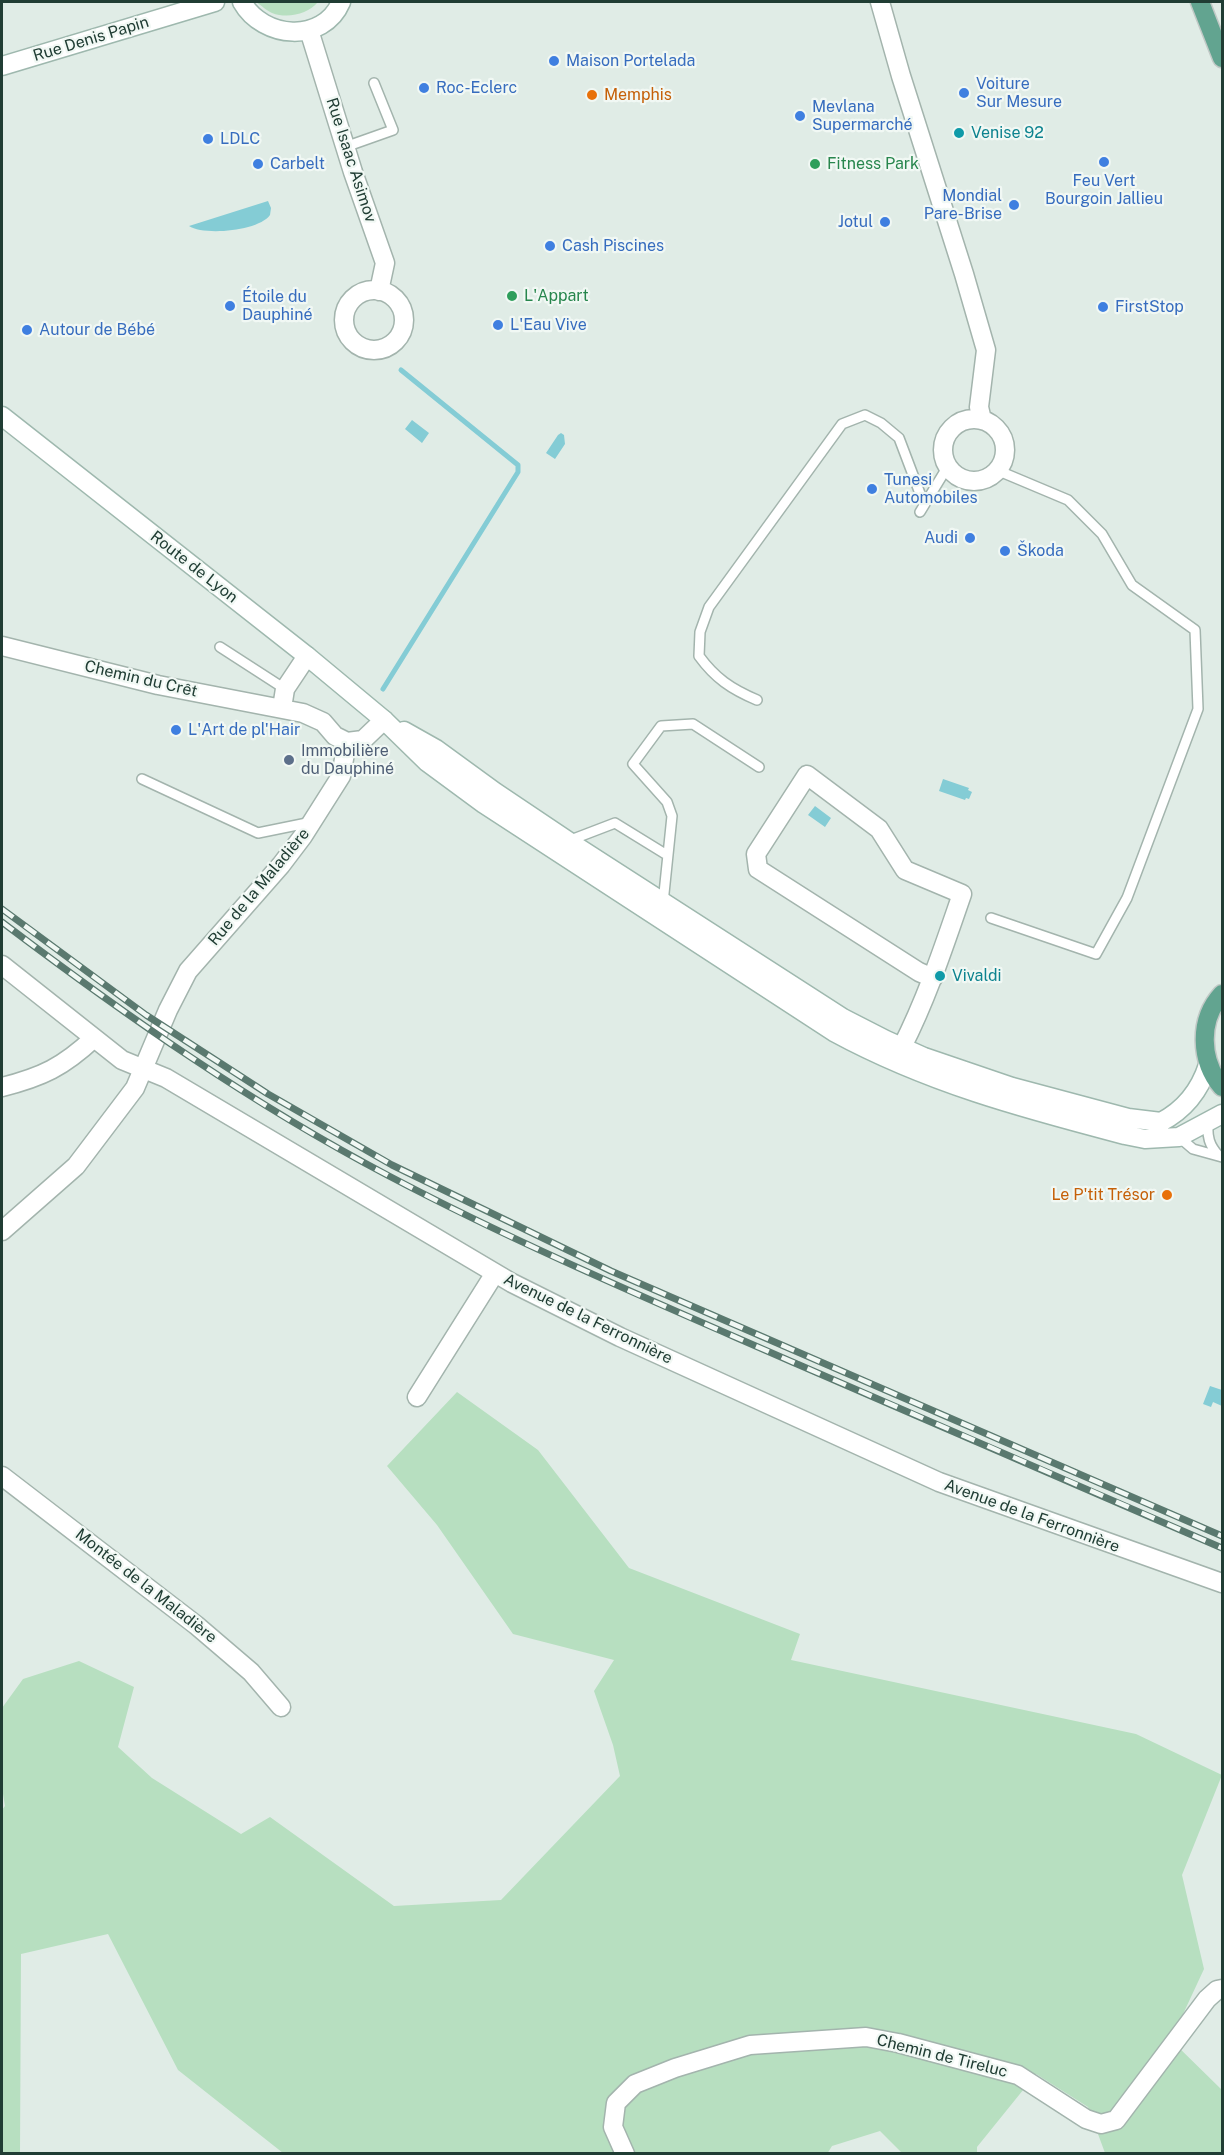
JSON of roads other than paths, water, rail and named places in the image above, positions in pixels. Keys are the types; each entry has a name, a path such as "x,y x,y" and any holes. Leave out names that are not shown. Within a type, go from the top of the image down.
{"main road":[{"path":"1200,2 1222,58"},
{"path":"1222,994 1210,1012 1205,1029 1208,1065 1222,1087"}],"street":[{"name":"Rue Denis Papin","path":"2,66 215,2"},
{"path":"242,2 249,13 266,27 288,32 309,30 327,20 341,2"},
{"path":"880,2 986,350 979,407 982,420"},
{"name":"Rue Isaac Asimov","path":"309,30 345,147 385,263 379,291"},
{"name":"Route de Lyon","path":"2,416 307,656 384,720"},
{"path":"965,420 982,420 996,427 1004,441 1005,456 999,471 985,480 968,482 953,474 944,460 943,444 951,429 965,420"},
{"name":"Chemin du Crêt","path":"2,646 158,685 303,713 323,722 336,736 347,742"},
{"path":"282,708 285,689 307,656"},
{"path":"347,742 363,740 384,720"},
{"path":"384,720 436,748 834,1032 876,1055 919,1073 1007,1103 1144,1139 1179,1137 1215,1118"},
{"path":"384,720 427,762 484,804 843,1018 924,1057 1012,1087 1097,1111 1161,1122 1187,1104 1196,1093 1208,1065"},
{"name":"Rue de la Maladière","path":"143,1069 168,1010 188,971 280,865 312,822 341,776 347,742"},
{"path":"902,1047 922,1007 933,978 962,894 905,870 879,830 807,775 756,854 758,868 919,972 933,978"},
{"name":"Avenue de la Ferronnière","path":"2,965 122,1060 166,1078 495,1273 620,1337 939,1482 1222,1583"},
{"path":"2,1088 37,1078 71,1059 94,1038"},
{"path":"2,1231 76,1167 135,1088 143,1069"},
{"path":"417,1397 495,1273"},
{"name":"Montée de la Maladière","path":"2,1476 196,1625 251,1672 281,1707"},
{"name":"Chemin de Tireluc","path":"625,2154 613,2127 616,2103 635,2084 675,2068 750,2045 866,2037 898,2043 1018,2075 1086,2119 1101,2124 1116,2120 1207,1999 1217,1990 1222,1989"}],"lane":[{"path":"345,147 393,130 374,83"},
{"path":"757,700 737,692 712,674 699,656 700,632 709,607 842,424 865,414 881,423 899,438 922,508 948,466"},
{"path":"991,918 1096,954 1127,898 1198,709 1195,630 1132,585 1102,534 1068,500 999,471"},
{"path":"220,647 285,689"},
{"path":"659,909 672,816 667,802 633,765 661,726 693,724 759,767"},
{"path":"142,779 258,833 312,822"},
{"path":"568,841 615,823 667,855"},
{"path":"1215,1118 1208,1139 1212,1149 1221,1156"},
{"path":"1179,1137 1193,1149 1221,1156"}],"water":[{"path":"268,201 271,208 270,215 255,225 218,231 206,231 189,226"},
{"path":"412,420 429,433 422,443 405,429"},
{"path":"561,433 564,435 565,444 555,459 546,453"},
{"path":"943,779 969,788 968,790 972,792 969,799 965,800 939,791"},
{"path":"815,806 831,818 825,827 808,815"},
{"path":"1210,1386 1222,1390 1222,1406 1213,1402 1211,1407 1203,1404"}],"waterway":[{"path":"383,689 518,472 518,465 401,370"}],"railway":[{"path":"2,909 146,1015 268,1094 392,1165 611,1271 1222,1536"},
{"path":"2,922 95,991 239,1089 338,1148 439,1202 643,1297 1222,1548"}],"place":[{"name":"Maison Portelada","path":"554,61"},
{"name":"Roc-Eclerc","path":"424,88"},
{"name":"Voiture Sur Mesure","path":"964,93"},
{"name":"Memphis","path":"592,95"},
{"name":"Mevlana Supermarché","path":"800,116"},
{"name":"Venise 92","path":"959,133"},
{"name":"LDLC","path":"208,139"},
{"name":"Feu Vert Bourgoin Jallieu","path":"1104,162"},
{"name":"Carbelt","path":"258,164"},
{"name":"Fitness Park","path":"815,164"},
{"name":"Mondial Pare-Brise","path":"1014,205"},
{"name":"Jotul","path":"885,222"},
{"name":"Cash Piscines","path":"550,246"},
{"name":"L'Appart","path":"512,296"},
{"name":"Étoile du Dauphiné","path":"230,306"},
{"name":"FirstStop","path":"1103,307"},
{"name":"L'Eau Vive","path":"498,325"},
{"name":"Autour de Bébé","path":"27,330"},
{"name":"Tunesi Automobiles","path":"872,489"},
{"name":"Audi","path":"970,538"},
{"name":"Škoda","path":"1005,551"},
{"name":"L'Art de pl'Hair","path":"176,730"},
{"name":"Immobilière du Dauphiné","path":"289,760"},
{"name":"Vivaldi","path":"940,976"},
{"name":"Le P'tit Trésor","path":"1167,1195"}]}
